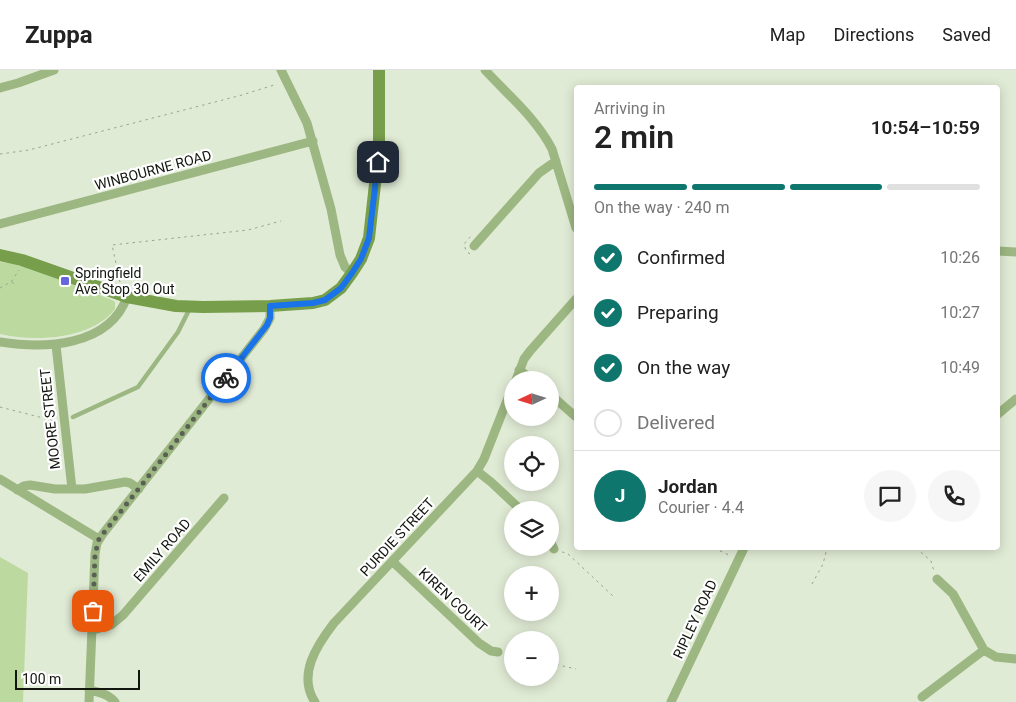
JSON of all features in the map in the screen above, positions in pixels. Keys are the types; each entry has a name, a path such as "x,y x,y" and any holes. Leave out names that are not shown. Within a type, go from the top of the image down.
{"street":[{"path":"0,88 54,70"},
{"path":"280,70 287,80 307,123 340,255 345,266 352,273"},
{"path":"0,255 22,260 124,296 190,307 270,306 313,303 325,300 341,288 352,273 365,249 372,218 379,148 379,70"},
{"path":"485,70 539,128 552,149 574,221"},
{"name":"WINBOURNE ROAD","path":"0,224 313,141"},
{"path":"474,246 539,174 556,161"},
{"path":"1000,251 1016,252"},
{"path":"0,342 41,346 77,340 101,328 118,315 124,296"},
{"path":"519,370 530,351 574,301"},
{"path":"89,702 95,554 99,539 264,329 270,318 270,306"},
{"name":"MOORE STREET","path":"56,345 72,489"},
{"path":"1000,412 1016,399"},
{"path":"559,402 574,415"},
{"name":"PURDIE STREET","path":"315,702 309,689 308,680 311,662 320,642 334,623 478,471 504,408"},
{"path":"478,471 511,501"},
{"path":"0,479 99,539"},
{"path":"17,490 30,485 72,489 94,488 128,482 139,489"},
{"name":"EMILY ROAD","path":"93,630 111,625 123,615 224,498"},
{"name":"RIPLEY ROAD","path":"671,702 743,550"},
{"name":"KIREN COURT","path":"393,562 479,643 491,651 498,652"},
{"path":"937,579 953,594 984,650 996,657 1016,659"},
{"path":"922,697 984,650"},
{"path":"90,690 101,692 111,697 115,702"}],"lane":[{"path":"74,418 138,386 178,332 190,307"}],"path":[{"path":"0,154 29,150 242,95 287,80"},
{"path":"124,296 112,246 248,230 281,221"},
{"path":"0,288 12,281 18,272 22,260"},
{"path":"12,281 16,287"},
{"path":"0,407 64,424"},
{"path":"559,549 567,553 613,596"},
{"path":"718,550 738,560"},
{"path":"812,584 823,564 826,550"},
{"path":"918,550 931,561 937,579"},
{"path":"559,665 576,669"}],"green space":[{"path":"0,262 25,265 112,300 115,302 115,309 105,319 77,333 45,338 0,334"},
{"path":"0,557 28,573 23,702 0,702"}],"way so far":[{"path":"93,611 95,548 99,539 226,378"}],"place":[{"name":"Springfield Ave Stop 30 Out","path":"65,281"}],"route":[{"path":"226,378 267,325 270,318 270,306 313,303 325,300 341,288 352,273 361,259 369,238 378,162"}]}
